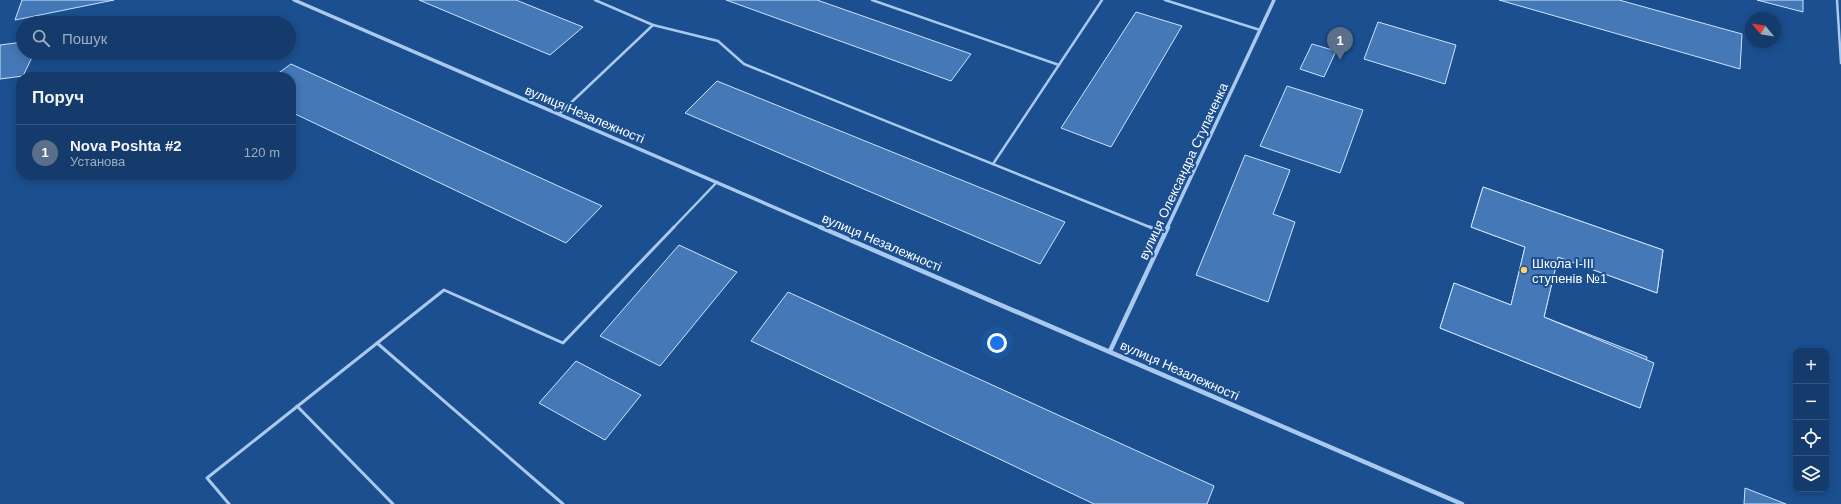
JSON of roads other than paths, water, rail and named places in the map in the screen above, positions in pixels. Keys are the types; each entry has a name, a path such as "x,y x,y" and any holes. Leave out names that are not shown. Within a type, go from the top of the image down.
{"street":[{"name":"вулиця Незалежності","path":"294,0 1462,504"},
{"name":"вулиця Олександра Ступаченка","path":"1110,351 1274,0"}],"lane":[{"path":"595,0 653,25 718,42 744,64 1165,233"},
{"path":"872,0 1059,65"},
{"path":"993,164 1102,0"},
{"path":"1165,0 1260,30"},
{"path":"1837,0 1841,63"},
{"path":"559,114 653,25"},
{"path":"228,504 206,478 444,290 563,343 717,182"},
{"path":"377,343 563,504"},
{"path":"297,406 393,504"}],"place":[{"name":"Nova Poshta #2","path":"1340,60"},
{"name":"Школа І-ІІІ ступенів №1","path":"1524,270"}]}
